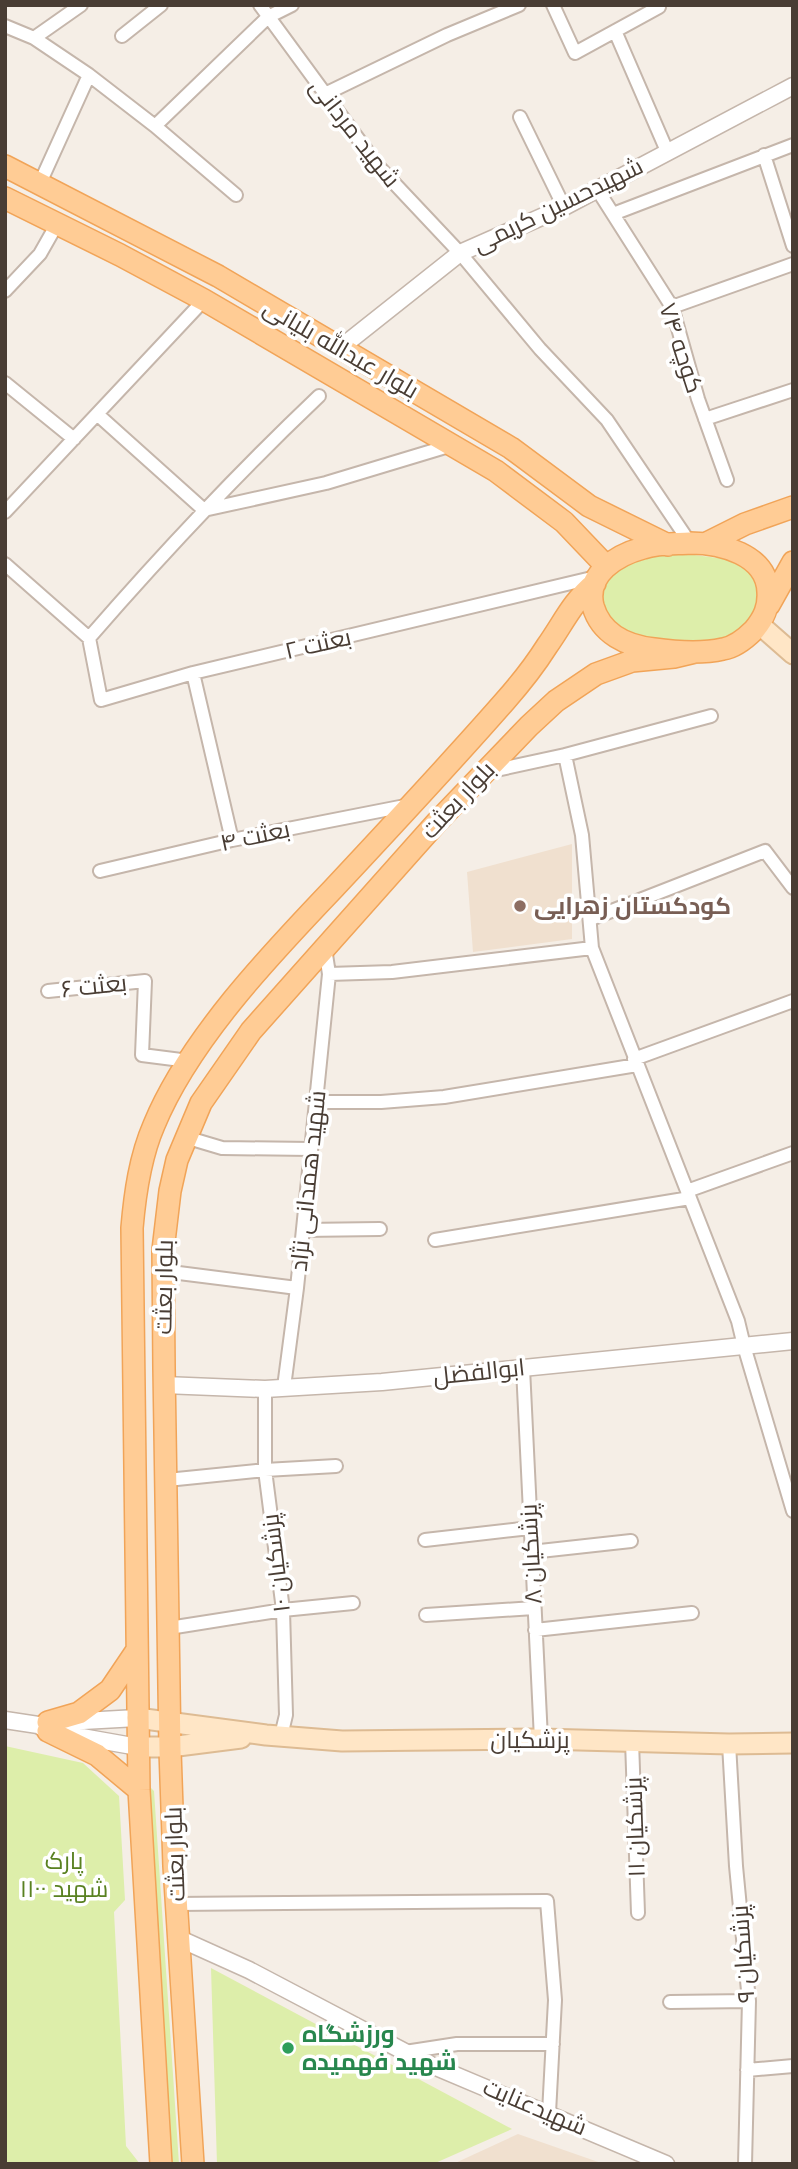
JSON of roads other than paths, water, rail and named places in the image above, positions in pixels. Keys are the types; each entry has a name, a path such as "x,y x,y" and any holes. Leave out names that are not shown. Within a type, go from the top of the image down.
{"main road":[{"name":"بلوار عبدالله بلیانی","path":"5,166 218,276 510,448 589,506 668,545"},
{"name":"بلوار عبدالله بلیانی","path":"5,198 204,300 496,471 564,522 599,575"},
{"path":"793,507 698,543 642,548 599,575 593,603 604,627 618,639 640,648 695,652 724,649 748,635 764,614 793,562"},
{"path":"698,543 740,554 757,566 768,586 764,614 793,654"},
{"name":"بلوار بعثت","path":"160,2164 139,1790 132,1228 137,1186 151,1134 172,1088 229,1007 271,956 520,684 579,596 599,575"},
{"name":"بلوار بعثت","path":"193,2164 176,1904 170,1747 164,1385 165,1226 177,1160 201,1103 251,1031 484,773 556,701 596,674 632,661 695,652"},
{"path":"45,1726 79,1713 110,1690 137,1650"},
{"name":"پزشکیان","path":"137,1718 274,1736 342,1741 541,1739 793,1743"},
{"path":"45,1726 97,1755 139,1790"},
{"name":"پزشکیان","path":"138,1747 170,1747 274,1736"}],"street":[{"path":"34,38 81,5"},
{"path":"122,36 161,5"},
{"name":"شهید مردانی","path":"260,5 378,166 460,253 540,349 607,420 698,543"},
{"path":"155,126 268,17 292,5"},
{"path":"325,94 447,35 519,5"},
{"path":"553,5 575,53 660,6"},
{"path":"5,26 34,38 89,75 155,126 236,195"},
{"path":"615,31 667,151"},
{"path":"40,183 89,75"},
{"name":"شهیدحسین کریمی","path":"339,349 460,253 564,207 793,86"},
{"path":"520,117 564,207"},
{"path":"613,214 793,145"},
{"path":"764,155 793,246"},
{"name":"کوچه ۷۴","path":"597,189 672,307 705,419 727,480"},
{"path":"5,291 40,254 57,224"},
{"path":"672,307 793,264"},
{"path":"5,512 204,300"},
{"path":"5,383 74,439"},
{"path":"705,419 793,390"},
{"path":"5,564 89,638 161,555 267,445 319,396"},
{"path":"97,414 204,510"},
{"path":"204,510 326,483 452,445"},
{"name":"بعثت ۲","path":"89,638 101,700 193,673 599,575"},
{"path":"193,673 232,840"},
{"path":"484,773 565,755 711,716"},
{"path":"565,755 582,835 592,948 738,1321 793,1511"},
{"name":"بعثت ۴","path":"100,872 232,840 410,805"},
{"path":"590,919 765,851 793,888"},
{"name":"شهید همدانی نژاد","path":"284,1387 297,1288 329,974 325,947"},
{"path":"329,974 392,972 592,948"},
{"name":"بعثت ۶","path":"48,991 145,981 142,1055 190,1061"},
{"path":"316,1102 381,1102 444,1097 636,1062 793,1001"},
{"path":"186,1138 222,1148 311,1149"},
{"path":"435,1240 689,1194 793,1153"},
{"path":"303,1230 380,1229"},
{"path":"163,1271 297,1288"},
{"name":"ابوالفضل","path":"164,1385 265,1389 382,1382 793,1341"},
{"name":"پزشکیان ۸","path":"523,1368 541,1739"},
{"name":"پزشکیان ۱۰","path":"265,1389 265,1470 283,1610 286,1715 274,1736"},
{"path":"167,1480 336,1466"},
{"path":"425,1540 530,1528"},
{"path":"531,1552 631,1541"},
{"path":"169,1629 283,1610 354,1603"},
{"path":"426,1615 534,1608"},
{"path":"535,1630 692,1612"},
{"path":"45,1726 137,1718"},
{"path":"5,1720 138,1747"},
{"name":"پزشکیان ۱۱","path":"632,1741 638,1913"},
{"name":"پزشکیان ۹","path":"729,1744 736,1866 749,2001 745,2164"},
{"path":"176,1904 547,1901 555,2000 550,2113"},
{"name":"شهیدعنایت","path":"178,1938 249,1970 424,2062 667,2164"},
{"path":"670,2002 749,2001"},
{"path":"405,2052 457,2044 553,2043"},
{"path":"747,2070 793,2066"}],"place":[{"name":"کودکستان زهرایی","path":"520,906"},
{"name":"ورزشگاه شهید فهمیده","path":"288,2048"}],"park label":[{"name":"پارک ۱۱۰۰ شهید","path":"64,1875"}]}
